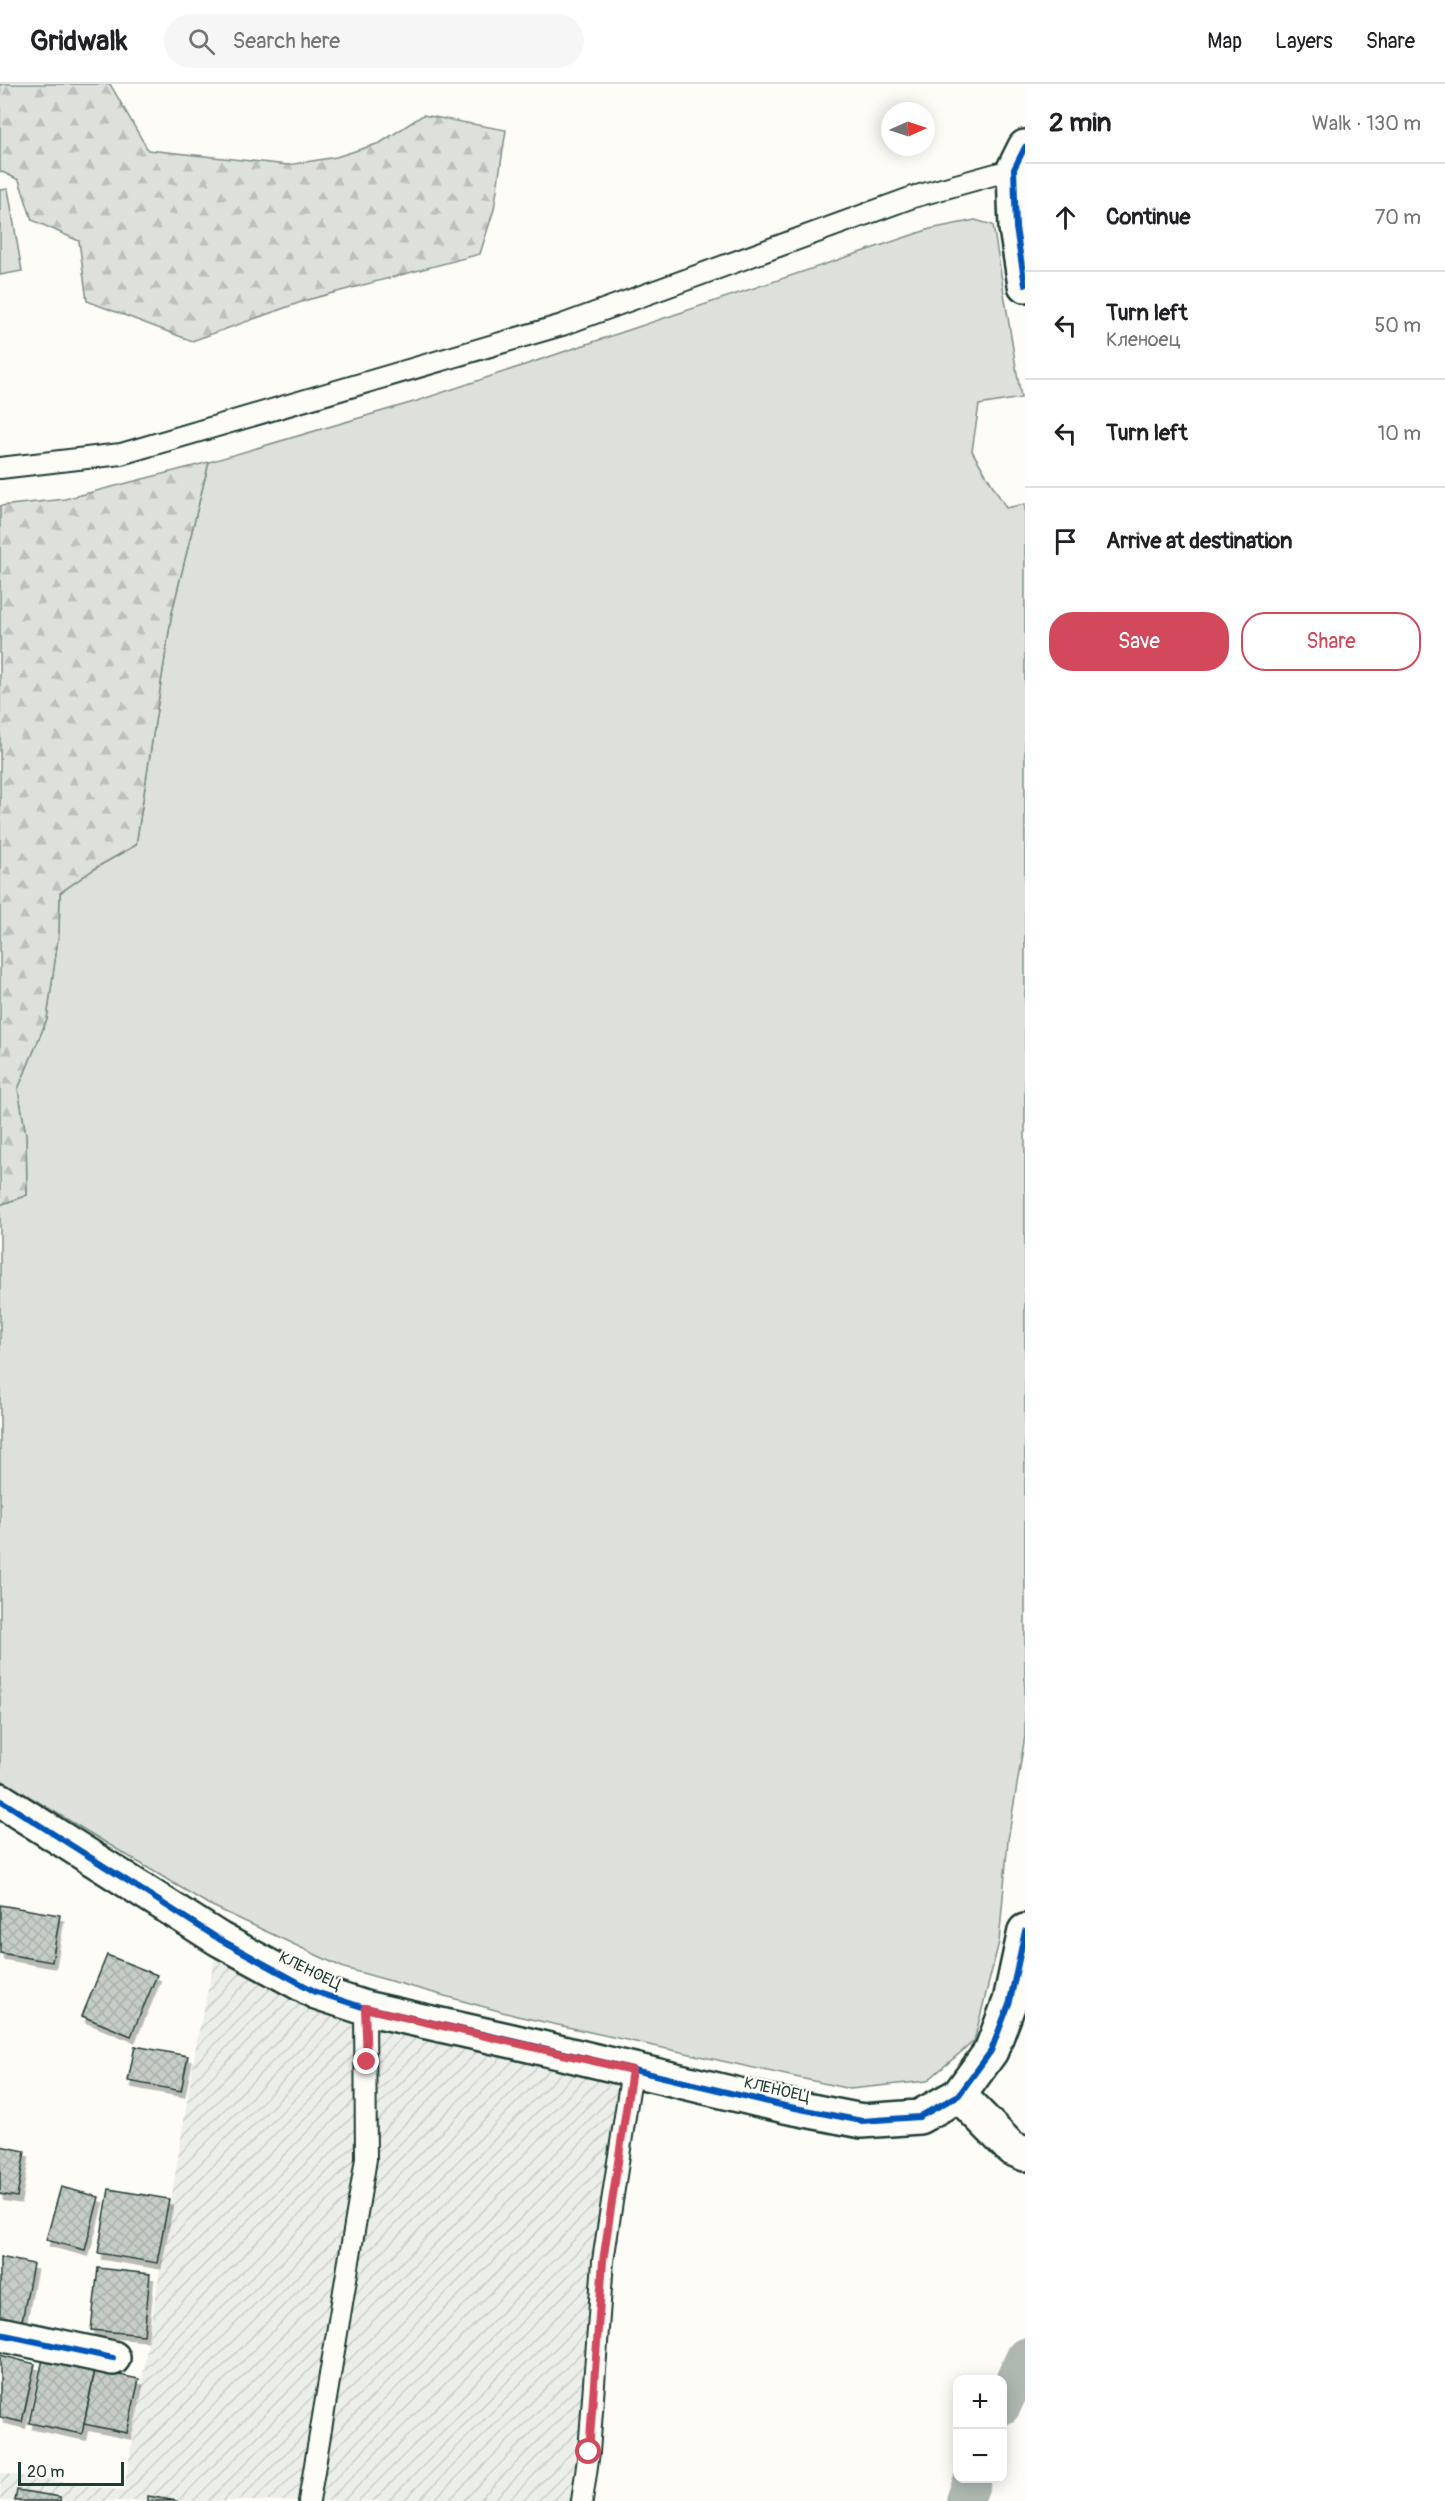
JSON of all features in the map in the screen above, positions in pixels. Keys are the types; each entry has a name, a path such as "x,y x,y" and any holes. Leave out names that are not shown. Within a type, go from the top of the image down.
{"street":[{"path":"1020,158 1016,228 1025,285"},
{"name":"КЛЕНОЕЦ","path":"0,1800 219,1939 316,1992 365,2008 785,2106 862,2121 919,2117 959,2095"},
{"path":"1025,1931 1010,2001 992,2051 959,2095 1011,2148 1025,2154"},
{"path":"0,2334 113,2358"}],"lane":[{"path":"0,468 121,454 562,325 1020,158"},
{"path":"309,2501 366,2159 365,2008"},
{"path":"582,2501 589,2452 603,2261 632,2070"}],"shaded area":[{"path":"219,1939 316,1992 632,2070 582,2501 0,2501 0,2473 124,2491 197,2040"}],"green space":[{"path":"0,84 110,84 148,150 288,165 336,157 380,143 423,115 506,130 494,209 480,254 307,300 192,341 87,301 79,241 32,220 19,180 0,171"},
{"path":"8,189 22,271 0,275 0,190"},
{"path":"975,220 993,225 1021,398 979,405 972,451 1006,508 1025,504 1025,1736 1008,1840 999,1942 974,2041 927,2081 850,2089 517,2016 344,1968 208,1904 0,1779 0,1205 27,1195 26,1135 18,1089 47,1019 59,931 60,893 97,867 136,845 172,612 209,462 417,401 930,229"},
{"path":"209,462 172,612 136,845 97,867 60,893 59,931 47,1019 18,1089 26,1135 27,1195 0,1205 0,506 65,499"}],"building":[{"path":"0,1905 60,1915 52,1962 0,1953"},
{"path":"107,1955 157,1975 131,2036 82,2016"},
{"path":"135,2046 188,2056 181,2091 128,2081"},
{"path":"0,2146 25,2151 17,2197 0,2194"},
{"path":"61,2187 99,2197 85,2250 46,2240"},
{"path":"109,2189 169,2199 157,2263 98,2253"},
{"path":"0,2257 33,2264 21,2326 0,2321"},
{"path":"98,2268 150,2274 144,2335 91,2330"},
{"path":"0,2355 35,2364 22,2422 0,2417"},
{"path":"43,2359 95,2370 82,2434 29,2423"},
{"path":"95,2370 139,2379 127,2433 84,2424"},
{"path":"17,2490 60,2497 60,2501 15,2501"},
{"path":"148,2496 177,2501 148,2501"}],"waterway":[{"path":"1007,2395 1025,2357"},
{"path":"965,2501 971,2483"}],"cycle path":[{"path":"1025,147 1014,169 1016,228 1025,285"},
{"path":"0,1800 219,1939 316,1992 365,2008 785,2106 862,2121 919,2117 959,2095 991,2051 1010,2001 1025,1931"},
{"path":"0,2334 113,2358"}],"route":[{"path":"367,2062 365,2008 632,2070 603,2261 589,2452"}]}
